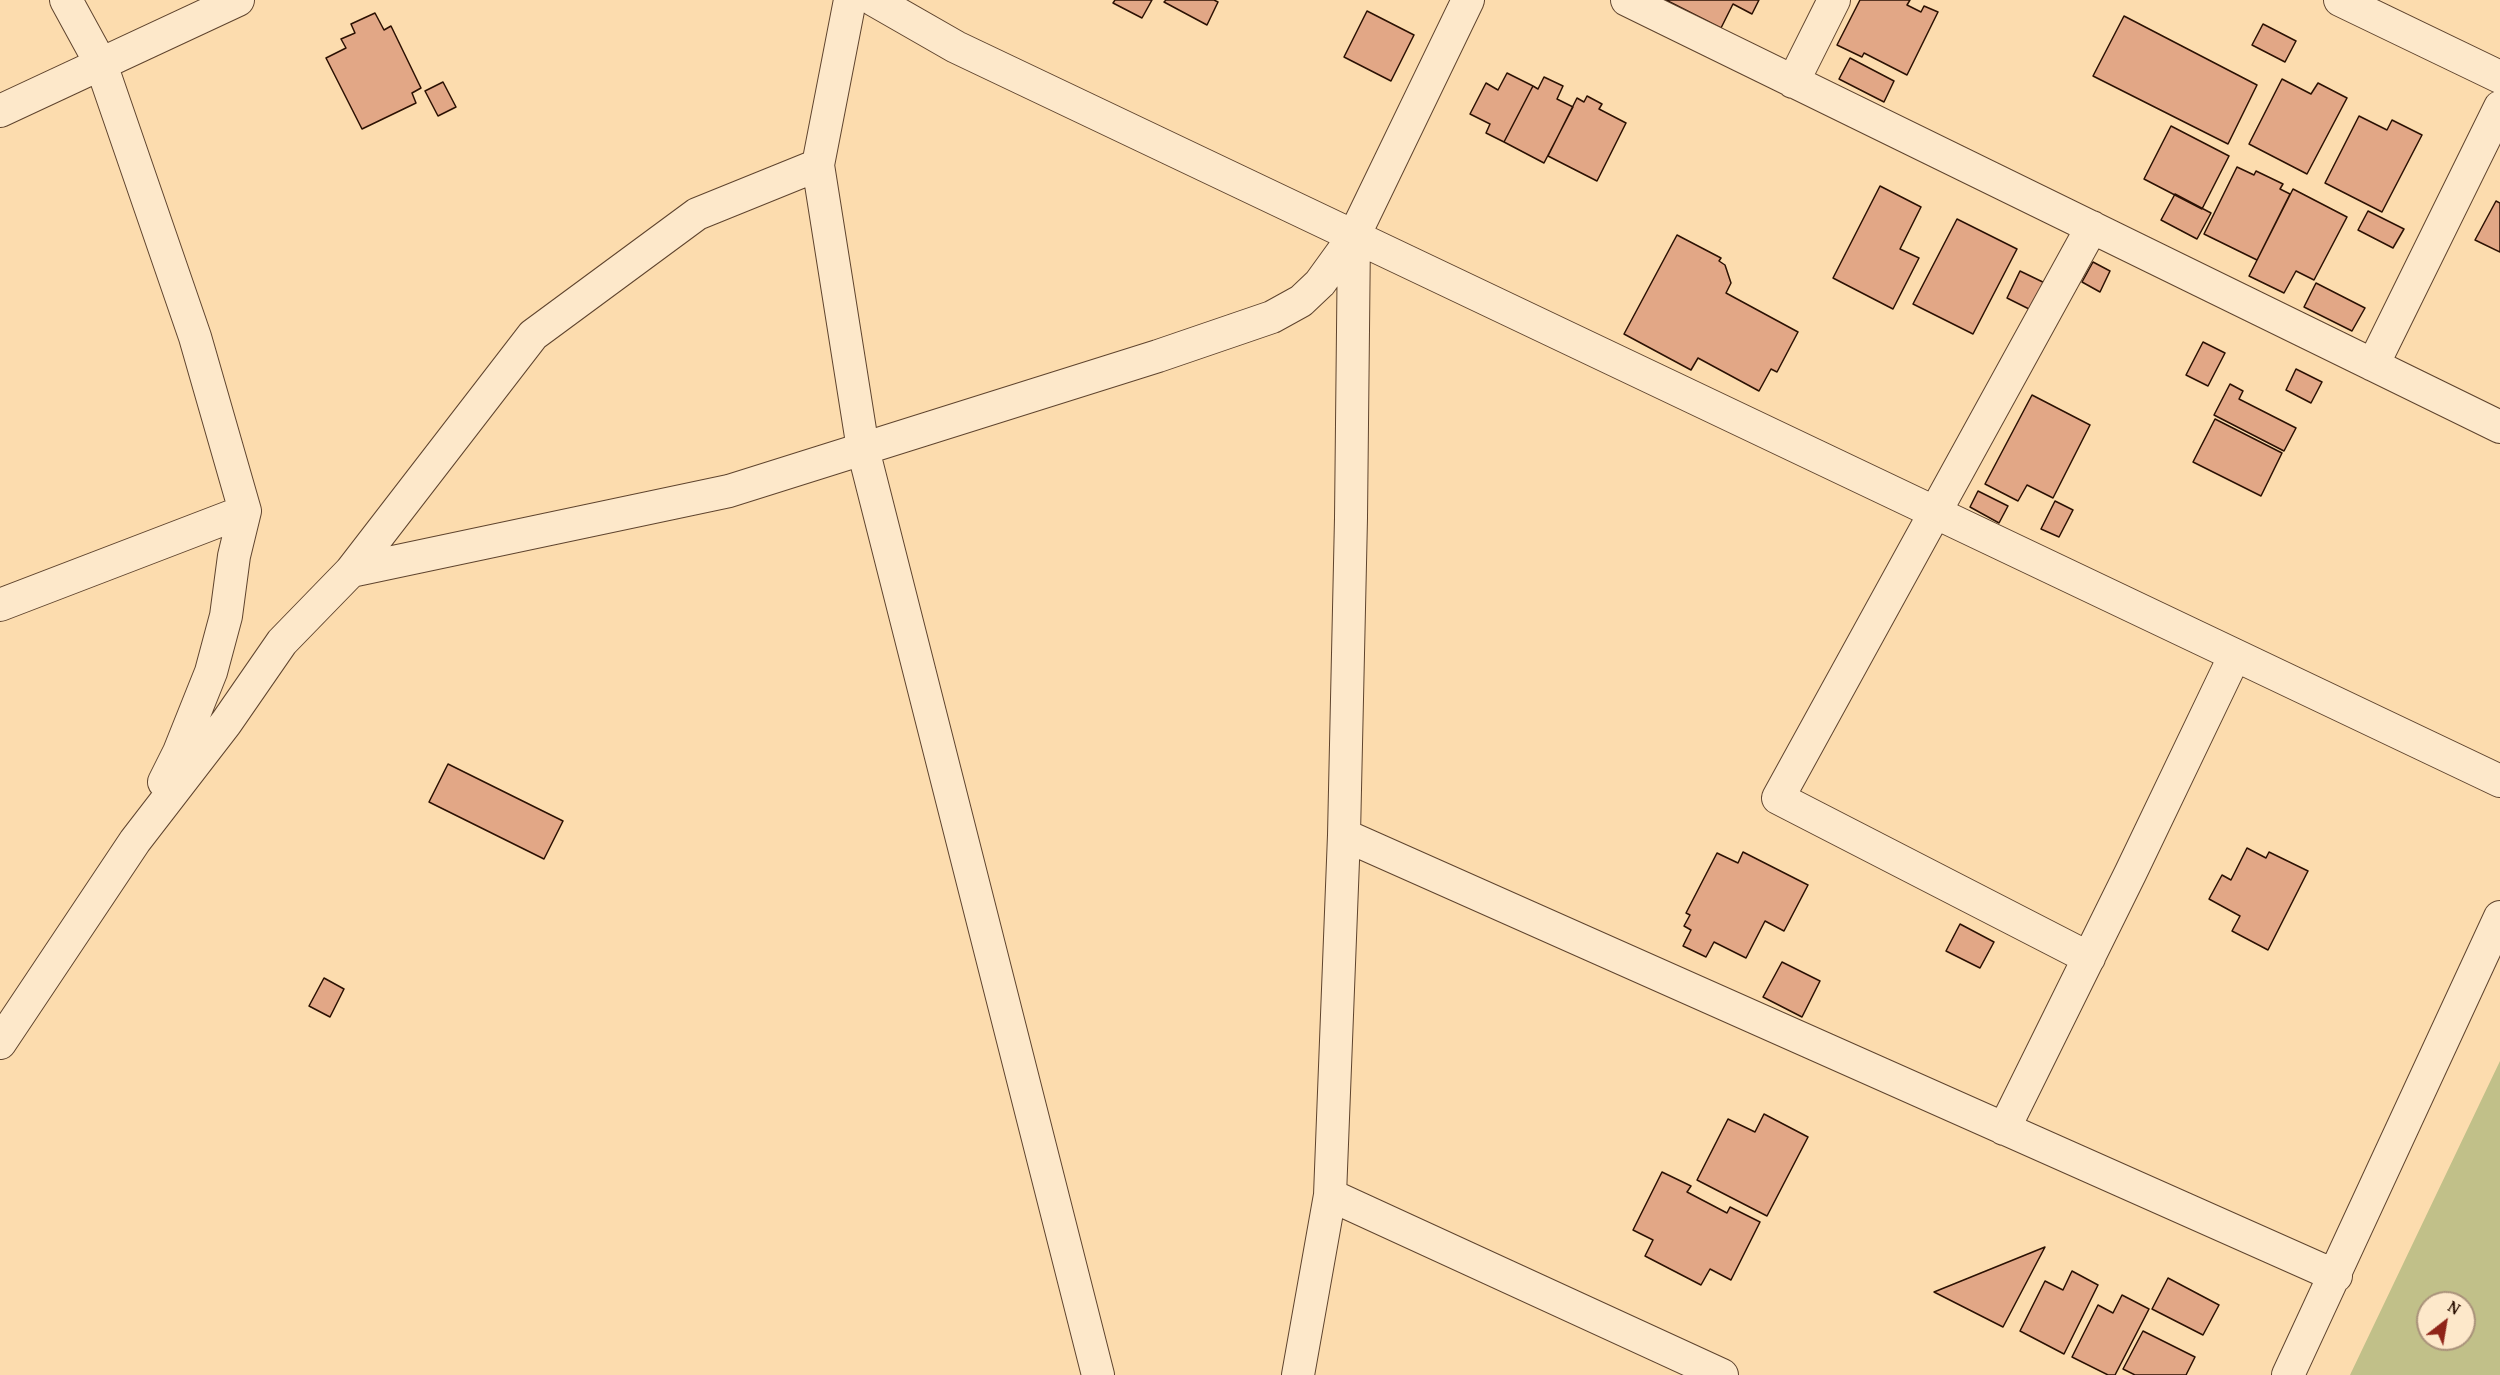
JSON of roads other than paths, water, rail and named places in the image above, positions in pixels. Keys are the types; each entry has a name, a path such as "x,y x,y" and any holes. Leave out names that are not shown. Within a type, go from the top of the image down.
{"street":[{"path":"66,0 101,64 195,337 245,511 234,556 226,616 211,672 179,752 135,841"},
{"path":"0,111 238,0"},
{"path":"850,0 818,165 863,449 1098,1375"},
{"path":"874,0 956,46 2500,781"},
{"path":"351,571 729,491 1158,356 1272,317 1301,301 1320,283 1354,236 1468,0"},
{"path":"1627,0 2500,427"},
{"path":"1793,82 1834,0"},
{"path":"2340,0 2500,77"},
{"path":"2373,365 2500,107"},
{"path":"0,1043 135,841 226,723 282,642 351,571 533,335 697,214 818,165"},
{"path":"2089,958 1778,798 2092,227"},
{"path":"1298,1375 1330,1195 1344,834 1354,236"},
{"path":"0,605 245,511"},
{"path":"2004,1129 2235,655"},
{"path":"1344,834 2336,1276"},
{"path":"2288,1375 2336,1276 2500,917"},
{"path":"1330,1195 1722,1375"}]}
